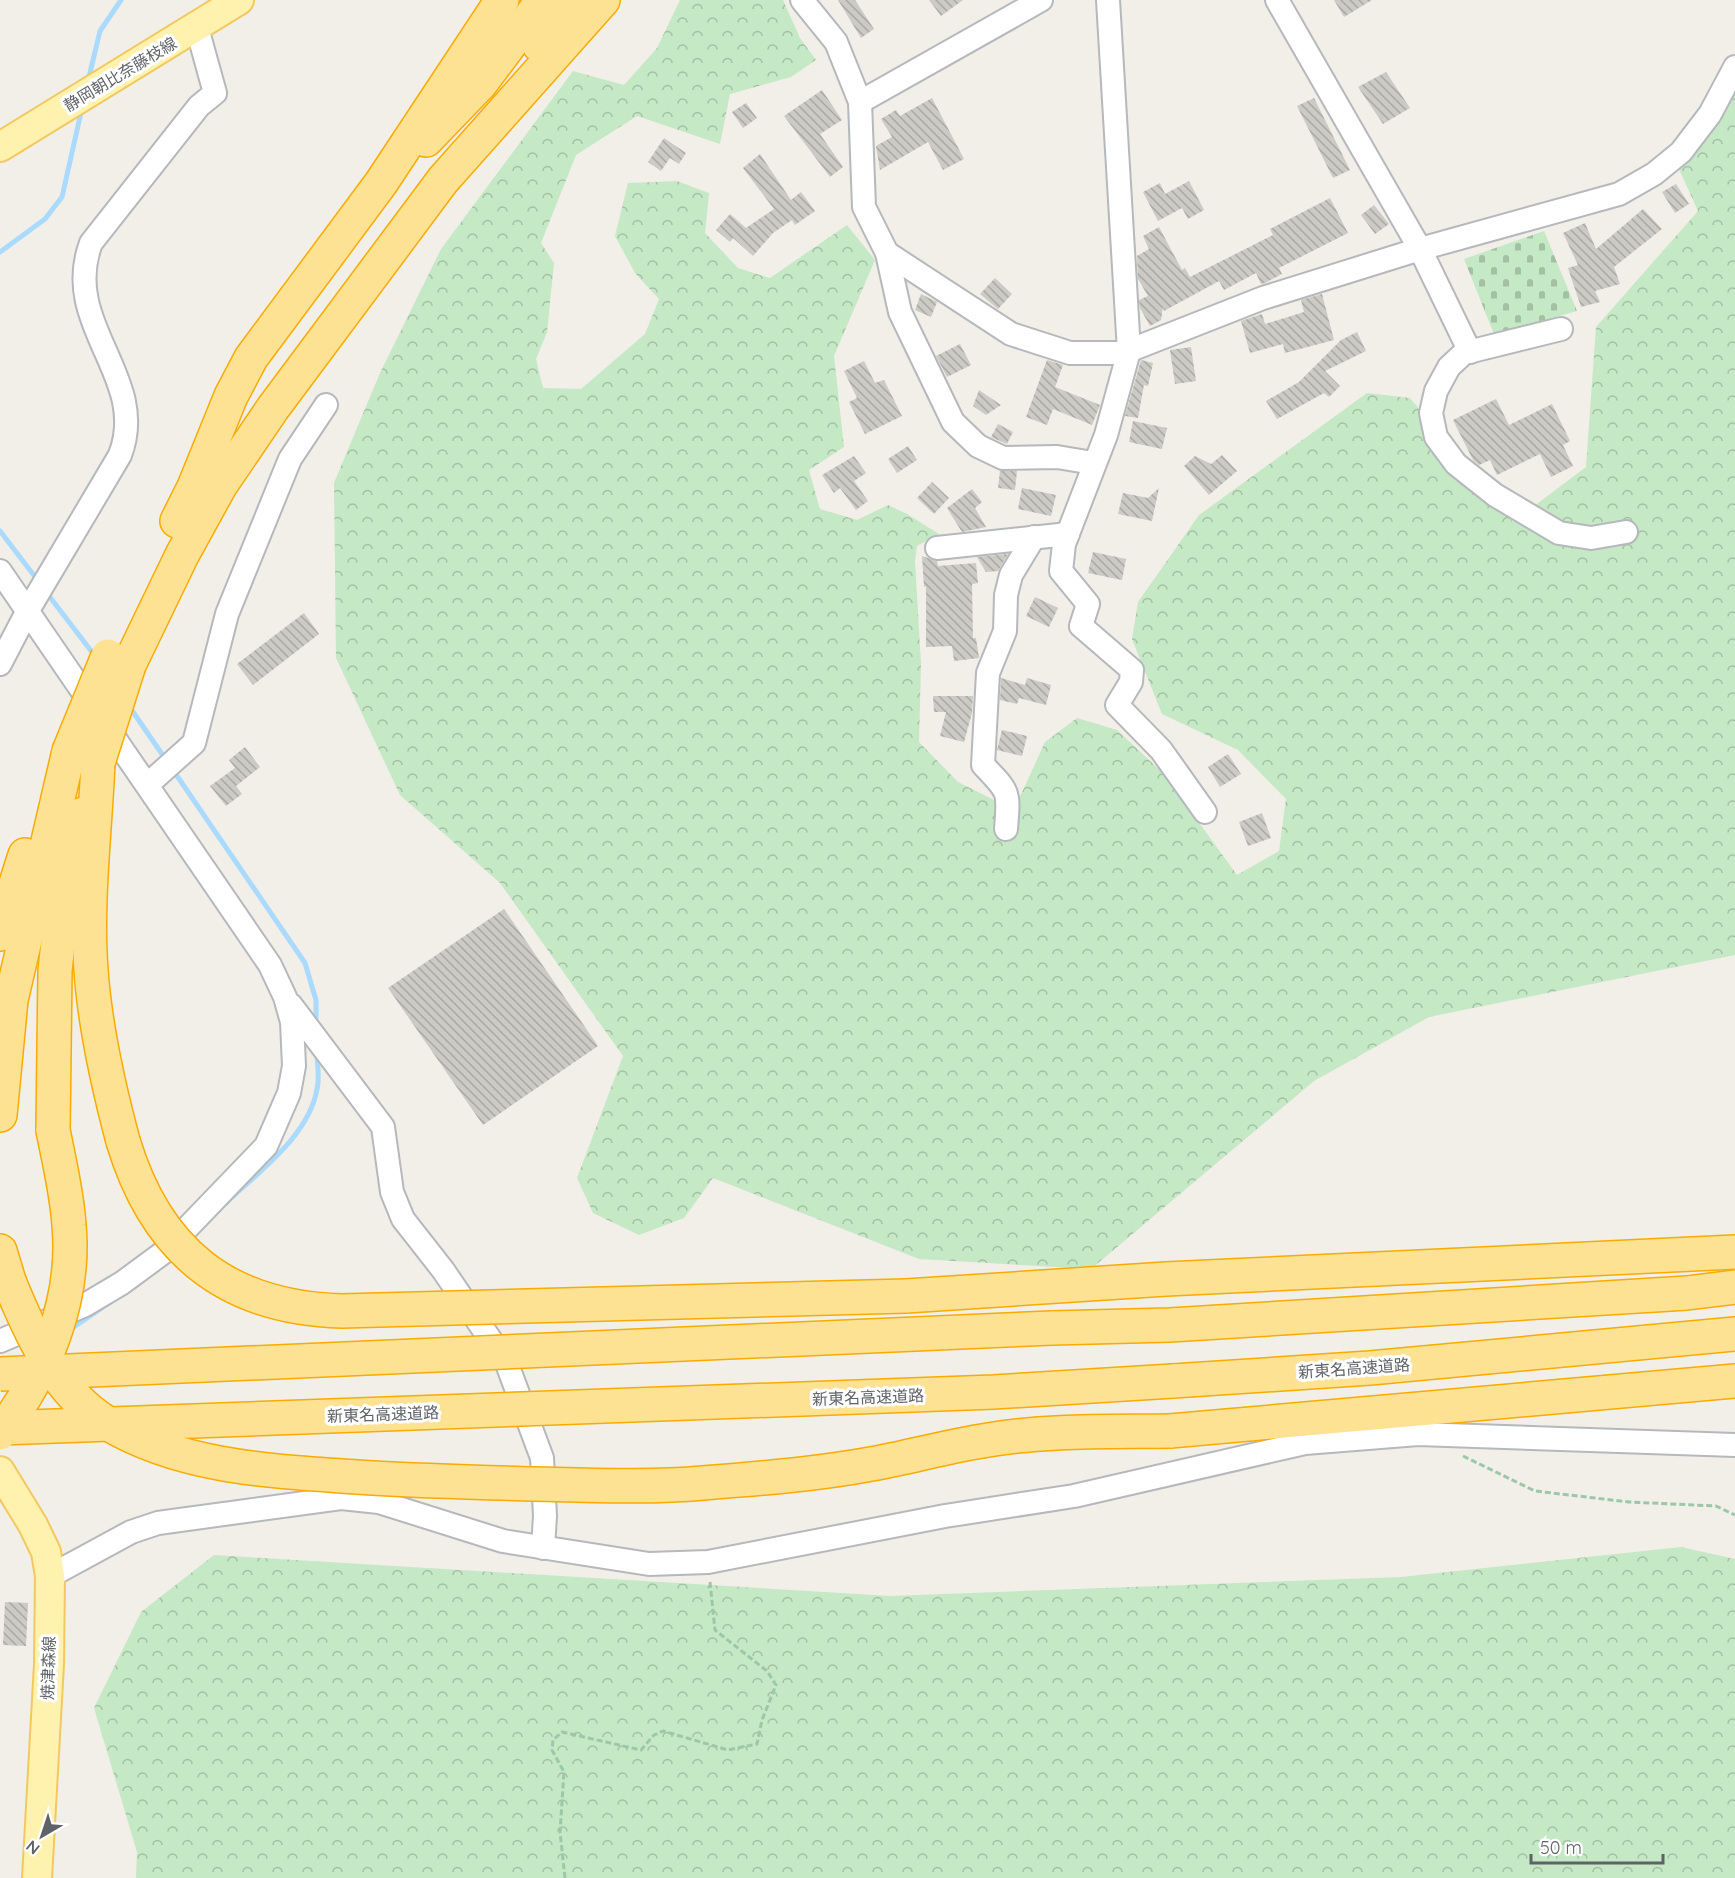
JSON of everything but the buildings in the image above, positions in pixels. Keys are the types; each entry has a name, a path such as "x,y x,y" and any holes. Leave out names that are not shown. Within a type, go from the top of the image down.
{"highway":[{"path":"0,1114 11,1000 84,757 118,660 195,487 231,396 251,358 381,183 502,0"},
{"path":"381,183 453,114 481,83 543,0"},
{"path":"118,660 182,555 220,486 349,304 443,180 571,0"},
{"path":"443,180 603,0"},
{"path":"0,934 24,858 84,757"},
{"path":"0,1433 24,1398 47,1356 65,1290 69,1225 53,1130 53,1002 65,875 84,757"},
{"path":"84,757 90,969 104,1065 123,1141 151,1209 167,1234 186,1254 207,1271 243,1291 298,1308 342,1311 906,1296 1166,1279 1735,1252"},
{"path":"4,1266 25,1322 43,1353 77,1399 105,1422 154,1447 220,1463 299,1473 398,1480 638,1486 702,1484 868,1465 989,1440 1033,1434 1170,1431 1735,1381"},
{"path":"0,1374 1052,1328 1170,1325 1687,1293 1735,1287"},
{"name":"新東名高速道路","path":"0,1428 994,1392 1370,1368 1735,1334"}],"main road":[{"name":"静岡朝比奈藤枝線","path":"0,147 113,77 202,16 239,0"},
{"name":"焼津森線","path":"0,1471 33,1525 46,1552 50,1576 49,1664 37,1878"}],"street":[{"path":"802,0 836,42 860,102 864,207 887,253 900,312 953,422 978,446 1003,458 1058,457 1093,463"},
{"path":"860,102 1041,0"},
{"path":"1108,0 1129,351 1106,435 1093,463 1068,534 1061,571 1088,604 1081,626 1132,670 1131,682 1117,705 1161,750 1204,812"},
{"path":"1276,0 1420,249 1470,352"},
{"path":"0,664 27,612 120,455 126,438 128,421 121,386 91,323 85,293 83,262 91,243 199,106 215,93 202,16"},
{"path":"887,253 1011,334 1070,353 1123,353 1263,298 1420,249 1619,194 1654,174 1681,152 1710,114 1735,67"},
{"path":"1561,328 1464,353 1449,367 1436,391 1431,413 1436,437 1456,464 1495,495 1559,533 1591,538 1626,532"},
{"path":"147,785 194,743 231,603 290,459 326,405"},
{"path":"938,548 1068,534"},
{"path":"1006,830 1008,795 1006,789 983,765 988,673 1005,631 1005,595 1011,575 1034,537"},
{"path":"0,571 270,965 285,997 292,1022 294,1066 289,1093 266,1146 164,1252 122,1283 85,1305 0,1341"},
{"path":"285,997 383,1127 392,1192 403,1219 443,1270 507,1364 542,1458 545,1516 543,1548"},
{"path":"50,1576 130,1532 158,1523 341,1498 379,1502 503,1541 543,1548 649,1564 708,1562 945,1516 1074,1496 1305,1443 1418,1434 1735,1445"}],"path":[{"path":"1459,1454 1535,1491 1629,1502 1716,1506 1735,1515"},
{"path":"565,1878 560,1832 564,1772 552,1750 554,1740 562,1732 641,1750 654,1735 663,1731 728,1750 758,1744 762,1720 776,1684 767,1671 715,1630 708,1562"}],"green space":[{"path":"680,0 783,0 800,38 816,60 791,77 730,94 720,144 637,116 576,155 541,243 554,263 547,332 536,359 543,388 581,389 645,334 659,299 635,273 615,236 628,183 677,181 709,193 705,233 738,268 770,278 847,225 875,260 834,356 844,447 809,470 820,509 857,520 888,505 939,534 917,546 915,561 921,664 919,742 958,782 1014,810 1045,742 1077,718 1117,730 1163,773 1237,875 1279,851 1286,799 1238,750 1162,714 1132,639 1138,602 1199,515 1367,393 1410,398 1513,522 1586,467 1596,327 1698,211 1679,169 1735,79 1735,955 1429,1017 1314,1081 1091,1269 919,1259 713,1178 684,1218 639,1235 593,1213 577,1178 623,1056 500,883 400,795 336,658 334,483 380,373 441,249 573,71 624,85 657,48"},
{"path":"1544,231 1577,311 1494,334 1464,259"},
{"path":"1681,1547 1735,1559 1735,1878 136,1878 137,1852 94,1708 141,1612 214,1555 890,1596 1401,1577"}],"waterway":[{"path":"88,81 100,31 121,0"},
{"path":"0,252 45,219 62,197 82,108"},
{"path":"0,531 39,582"},
{"path":"46,592 95,656"},
{"path":"129,706 166,760"},
{"path":"173,770 305,963 316,1000 316,1025"},
{"path":"226,1203 267,1166 293,1138 304,1122 312,1106 318,1085 317,1052"},
{"path":"68,1331 112,1301"}]}
